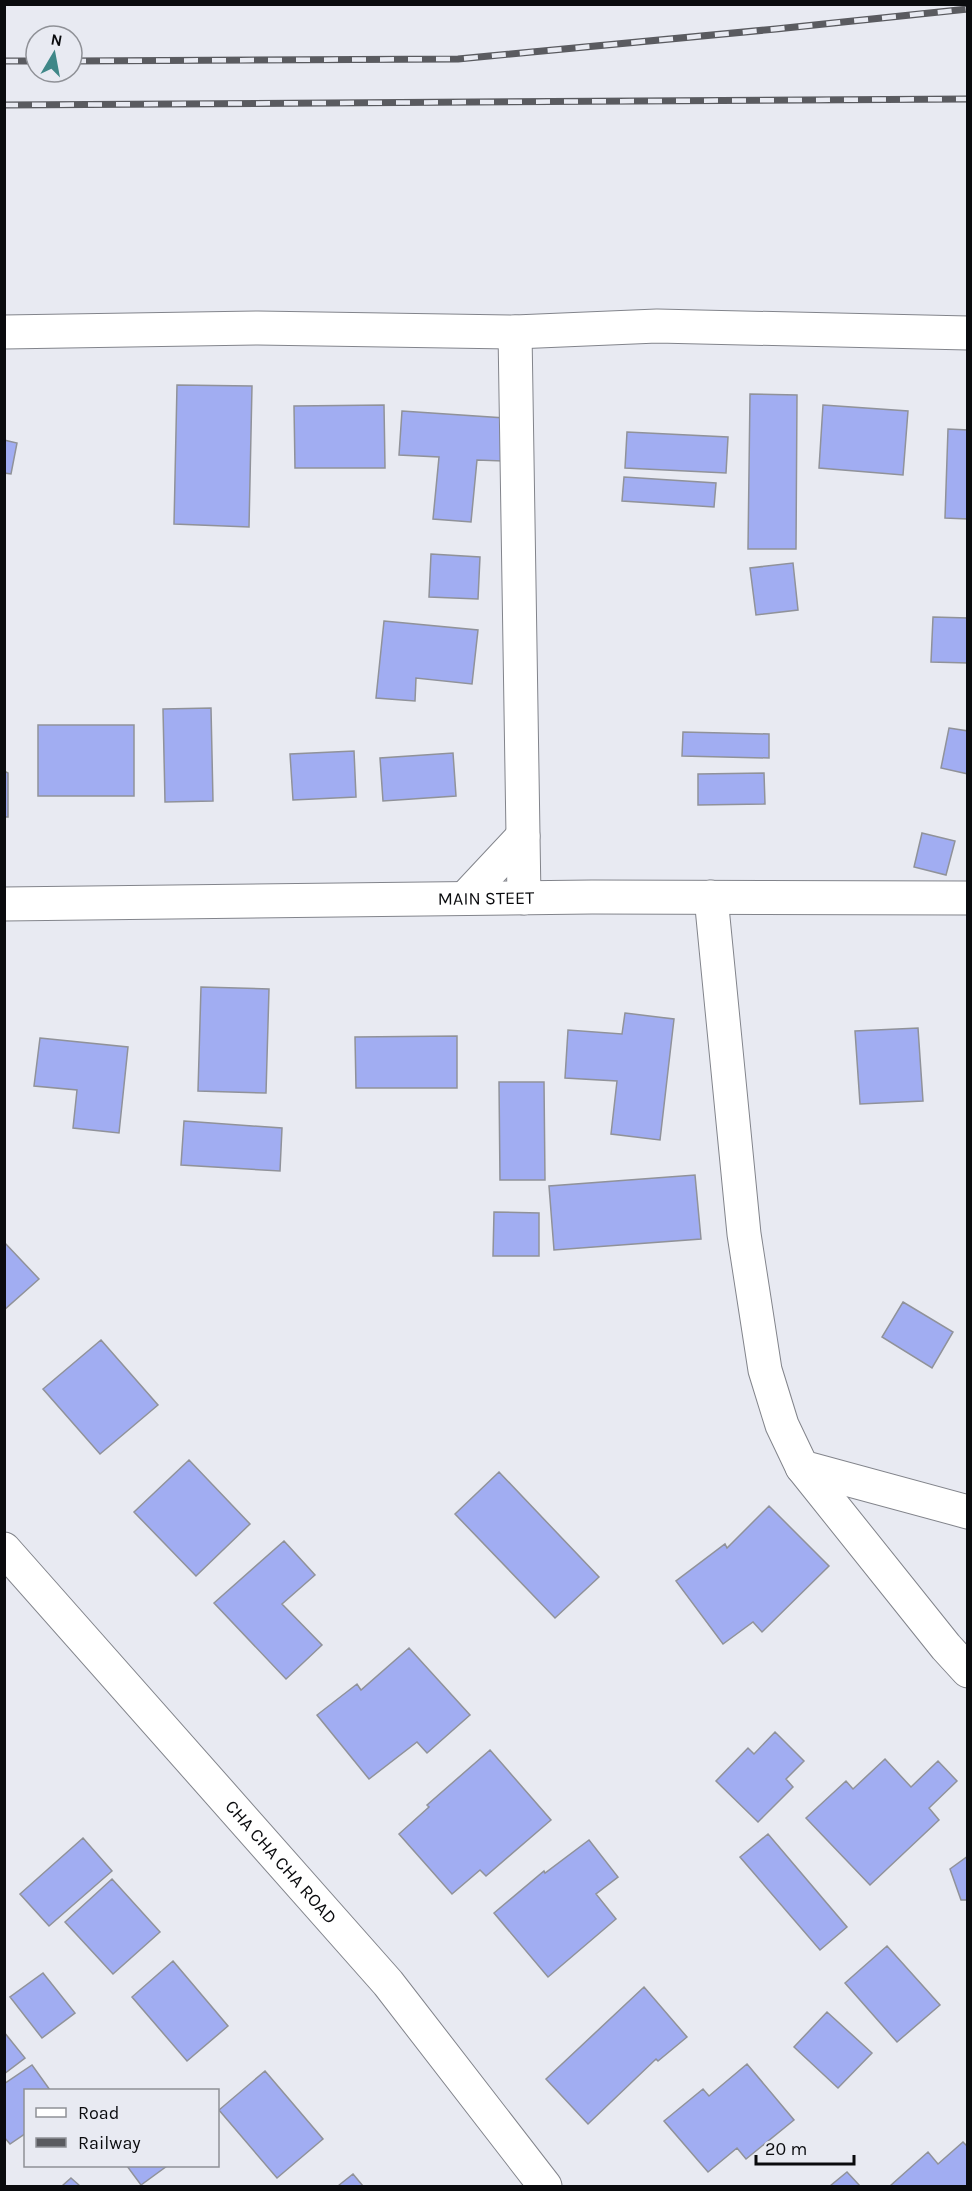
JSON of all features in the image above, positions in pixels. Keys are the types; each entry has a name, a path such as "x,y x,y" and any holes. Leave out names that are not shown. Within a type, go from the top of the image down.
{"street":[{"path":"4,332 258,328 515,332 657,326 968,333"},
{"path":"515,332 524,898"},
{"path":"465,898 523,836"},
{"path":"711,897 744,1234 769,1381 782,1425 802,1467 946,1647 968,1671"},
{"name":"MAIN STEET","path":"4,904 465,898 968,898"},
{"path":"802,1467 968,1512"},
{"name":"CHA CHA CHA ROAD","path":"4,1549 388,1983 545,2187"}],"building":[{"path":"177,385 252,386 249,527 174,524"},
{"path":"750,394 797,395 796,549 748,549"},
{"path":"384,405 385,468 295,468 294,406"},
{"path":"823,405 908,411 903,475 819,468"},
{"path":"402,411 505,418 503,461 477,460 471,522 433,519 439,457 399,455"},
{"path":"948,429 968,430 968,519 945,518"},
{"path":"627,432 728,437 726,473 625,468"},
{"path":"4,440 17,443 11,474 4,473"},
{"path":"624,477 716,483 714,507 622,501"},
{"path":"431,554 480,557 478,599 429,597"},
{"path":"793,563 798,610 756,615 750,568"},
{"path":"933,617 968,618 968,663 931,662"},
{"path":"384,621 478,630 472,684 416,678 415,701 376,698"},
{"path":"211,708 213,801 165,802 163,709"},
{"path":"38,725 134,725 134,796 38,796"},
{"path":"949,728 968,731 968,774 941,768"},
{"path":"683,732 769,734 769,758 682,756"},
{"path":"354,751 356,797 293,800 290,754"},
{"path":"453,753 456,796 383,801 380,758"},
{"path":"4,771 8,773 8,817 4,817"},
{"path":"764,773 765,804 698,805 698,774"},
{"path":"922,833 955,841 946,875 914,867"},
{"path":"201,987 269,989 266,1093 198,1091"},
{"path":"625,1013 674,1019 660,1140 611,1134 617,1081 565,1078 568,1030 622,1034"},
{"path":"918,1028 923,1101 860,1104 855,1031"},
{"path":"457,1036 457,1088 356,1088 355,1037"},
{"path":"40,1038 128,1047 119,1133 73,1128 77,1090 34,1086"},
{"path":"499,1082 544,1082 545,1180 500,1180"},
{"path":"184,1121 282,1128 280,1171 181,1165"},
{"path":"695,1175 701,1239 554,1250 549,1186"},
{"path":"494,1212 539,1213 539,1256 493,1256"},
{"path":"4,1242 39,1279 4,1310"},
{"path":"903,1302 953,1332 932,1368 882,1337"},
{"path":"101,1340 158,1405 100,1454 43,1389"},
{"path":"189,1460 250,1524 196,1576 134,1512"},
{"path":"499,1472 599,1577 555,1618 455,1514"},
{"path":"769,1506 829,1566 762,1632 753,1622 723,1644 676,1581 725,1544 727,1548"},
{"path":"284,1541 315,1575 282,1604 322,1645 286,1679 214,1603"},
{"path":"409,1648 470,1715 427,1753 417,1742 369,1779 317,1715 357,1684 361,1690"},
{"path":"775,1732 804,1761 786,1779 793,1787 758,1822 716,1781 748,1748 754,1754"},
{"path":"490,1750 551,1820 486,1876 480,1870 452,1894 399,1834 429,1807 427,1805"},
{"path":"885,1759 911,1787 938,1761 957,1781 929,1808 939,1820 870,1885 806,1818 846,1781 853,1789"},
{"path":"768,1834 847,1927 820,1950 740,1857"},
{"path":"83,1838 112,1871 49,1926 20,1894"},
{"path":"589,1840 618,1877 596,1894 616,1919 548,1977 494,1913 544,1871 545,1873"},
{"path":"968,1856 968,1900 961,1900 950,1869"},
{"path":"112,1879 160,1932 113,1974 65,1922"},
{"path":"887,1946 940,2005 897,2042 845,1983"},
{"path":"173,1961 228,2026 187,2061 132,1997"},
{"path":"43,1973 75,2013 42,2038 10,1997"},
{"path":"644,1987 687,2037 658,2061 656,2059 588,2124 546,2079"},
{"path":"827,2012 872,2053 838,2088 794,2047"},
{"path":"4,2032 25,2058 4,2074"},
{"path":"747,2064 794,2120 746,2159 737,2148 708,2172 664,2121 703,2089 709,2096"},
{"path":"32,2065 49,2089 24,2089 24,2134 10,2144 4,2137 4,2084"},
{"path":"265,2071 323,2139 277,2178 219,2110"},
{"path":"963,2142 968,2147 968,2186 890,2186 928,2152 938,2164"},
{"path":"128,2167 166,2167 141,2185"},
{"path":"847,2172 860,2186 830,2186"},
{"path":"353,2174 363,2186 338,2186"},
{"path":"71,2178 80,2186 62,2186"}],"railway":[{"path":"84,61 458,59 968,9"},
{"path":"4,61 24,61"},
{"path":"4,105 968,99"}]}
